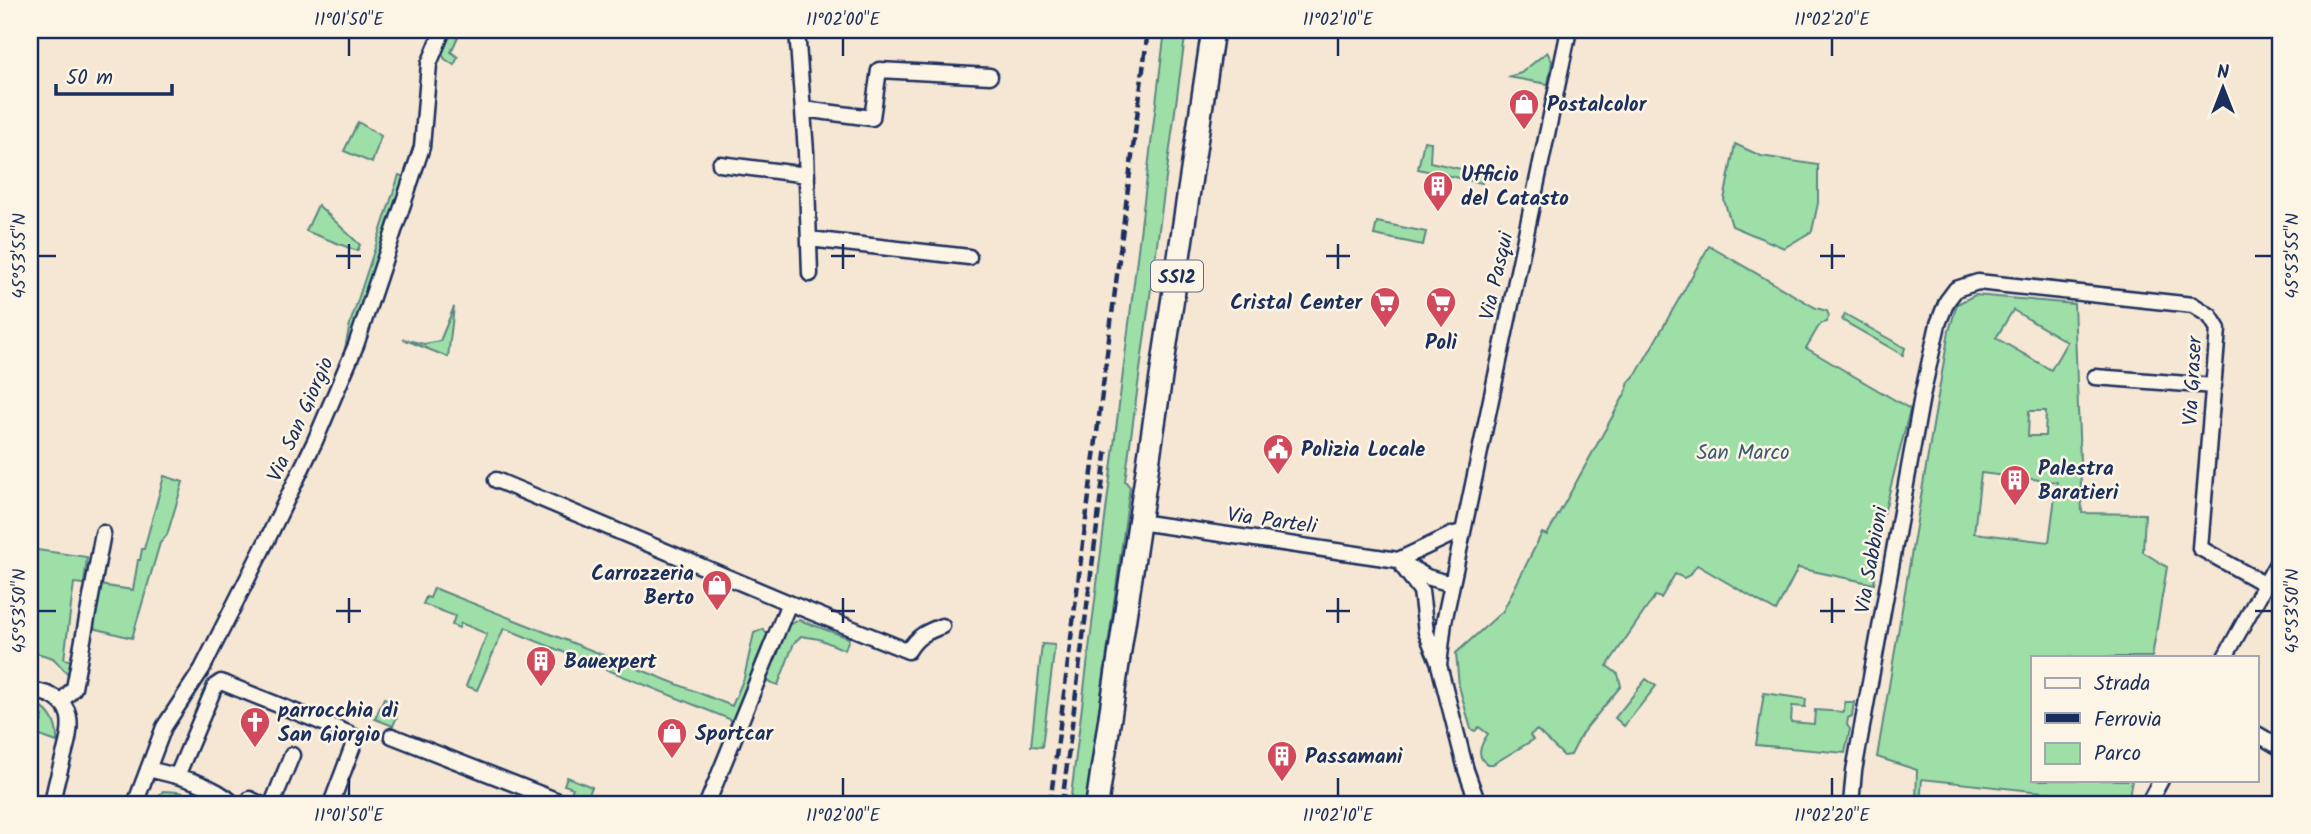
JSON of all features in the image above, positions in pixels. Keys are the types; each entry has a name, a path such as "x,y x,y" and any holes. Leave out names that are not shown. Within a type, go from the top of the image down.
{"main road":[{"name":"SS12","path":"1097,804 1213,30"}],"street":[{"name":"Via San Giorgio","path":"135,804 164,727 202,669 269,536 315,441 356,345 422,147 429,64 443,30"},
{"path":"797,30 807,175 810,274"},
{"name":"Via Pasqui","path":"1462,532 1569,30"},
{"path":"803,108 872,118 878,70 990,76"},
{"path":"720,164 807,175"},
{"path":"809,239 969,257"},
{"name":"Via Graser","path":"1938,324 1947,301 1956,289 1978,282 2193,305 2210,316 2218,329 2200,548 2266,585"},
{"name":"Via Sabbioni","path":"1851,804 1860,738 1922,396 1938,324"},
{"path":"2095,377 2214,386"},
{"path":"496,480 908,651 915,639 923,633 943,626"},
{"name":"Via Parteli","path":"1139,522 1398,561 1427,577 1451,584"},
{"path":"1440,665 1444,622 1462,532 1398,561 1421,591 1426,632 1440,665 1466,770 1478,804"},
{"path":"59,700 74,688 103,533"},
{"path":"2226,656 2281,556"},
{"path":"707,804 789,603"},
{"path":"177,776 215,686 221,682 356,738 331,804"},
{"path":"30,690 59,700 69,718 71,731 52,804"},
{"path":"2258,735 2281,748"},
{"path":"391,736 566,804"},
{"path":"272,804 292,755"},
{"path":"148,769 214,787 234,804"},
{"path":"2148,804 2160,782"}],"green space":[{"path":"449,30 461,30 451,52 458,57 454,65 445,59 440,51"},
{"path":"1165,30 1186,30 1125,481 1130,487 1086,804 1070,804"},
{"path":"1547,52 1552,61 1548,84 1508,77 1521,73"},
{"path":"358,122 381,136 372,163 344,151"},
{"path":"1424,141 1431,142 1430,162 1483,174 1482,183 1418,169"},
{"path":"1735,144 1761,156 1818,165 1818,203 1812,231 1784,248 1732,226 1724,200"},
{"path":"399,175 407,178 367,302 343,358 350,324"},
{"path":"318,205 360,245 357,251 306,231"},
{"path":"1377,222 1426,232 1423,245 1374,235"},
{"name":"San Marco","path":"1709,246 1816,308 1827,311 1829,316 1826,322 1820,324 1806,348 1910,409 1884,514 1869,533 1877,539 1879,545 1874,584 1798,568 1776,611 1697,565 1690,575 1684,578 1675,574 1661,598 1655,596 1607,666 1618,674 1621,686 1582,733 1571,755 1564,756 1537,730 1530,735 1533,740 1493,764 1487,764 1480,754 1488,734 1479,727 1475,731 1471,729 1459,686 1456,653 1503,611 1542,533 1547,535 1629,382 1637,373"},
{"path":"1975,295 2074,304 2082,513 2145,514 2143,552 2167,567 2152,656 2031,656 2031,782 2132,782 2129,797 2096,798 2094,804 2088,804 2088,797 1922,779 1920,804 1916,804 1917,770 1877,757 1949,331 1957,304","holes":["2013,310 2067,342 2051,370 1996,338","2029,411 2046,411 2045,436 2028,436","1981,473 2057,482 2049,542 1974,533"]},
{"path":"454,307 448,357 403,339 424,344 440,341"},
{"path":"1845,314 1905,348 1903,355 1842,320"},
{"path":"164,476 183,482 167,535 160,543 132,638 93,628 99,585 133,590 138,560 144,549"},
{"path":"30,549 87,557 84,584 74,583 64,659 73,661 71,672 67,673 53,658 30,651"},
{"path":"434,588 732,706 744,678 754,633 763,629 768,635 734,721 504,628 477,690 466,686 487,634 461,623 459,628 452,625 455,616 423,604 426,597 430,598"},
{"path":"799,620 849,638 845,650 819,639 801,636 794,643 778,685 766,681 788,625"},
{"path":"1042,644 1055,645 1042,747 1031,746"},
{"path":"1646,679 1656,686 1624,726 1615,718"},
{"path":"1764,693 1806,699 1805,707 1792,706 1791,722 1814,724 1815,710 1844,712 1845,702 1854,702 1852,716 1848,718 1847,725 1850,729 1845,753 1756,745"},
{"path":"384,698 394,702 397,717 393,726 375,719"},
{"path":"30,701 51,717 56,728 57,742 37,735 43,716 30,711"},
{"path":"567,777 592,787 585,804 569,798 573,788 564,785"},
{"path":"163,791 179,792 216,804 152,804"}],"railway":[{"path":"1050,804 1148,30"},
{"path":"1062,804 1107,447"}],"place":[{"name":"Postalcolor","path":"1524,131"},
{"name":"Ufficio del Catasto","path":"1438,213"},
{"name":"Cristal Center","path":"1385,329"},
{"name":"Poli","path":"1441,329"},
{"name":"Polizia Locale","path":"1278,476"},
{"name":"Palestra Baratieri","path":"2015,507"},
{"name":"Carrozzeria Berto","path":"717,612"},
{"name":"Bauexpert","path":"541,688"},
{"name":"parrocchia di San Giorgio","path":"255,749"},
{"name":"Sportcar","path":"672,760"},
{"name":"Passamani","path":"1282,783"}]}
